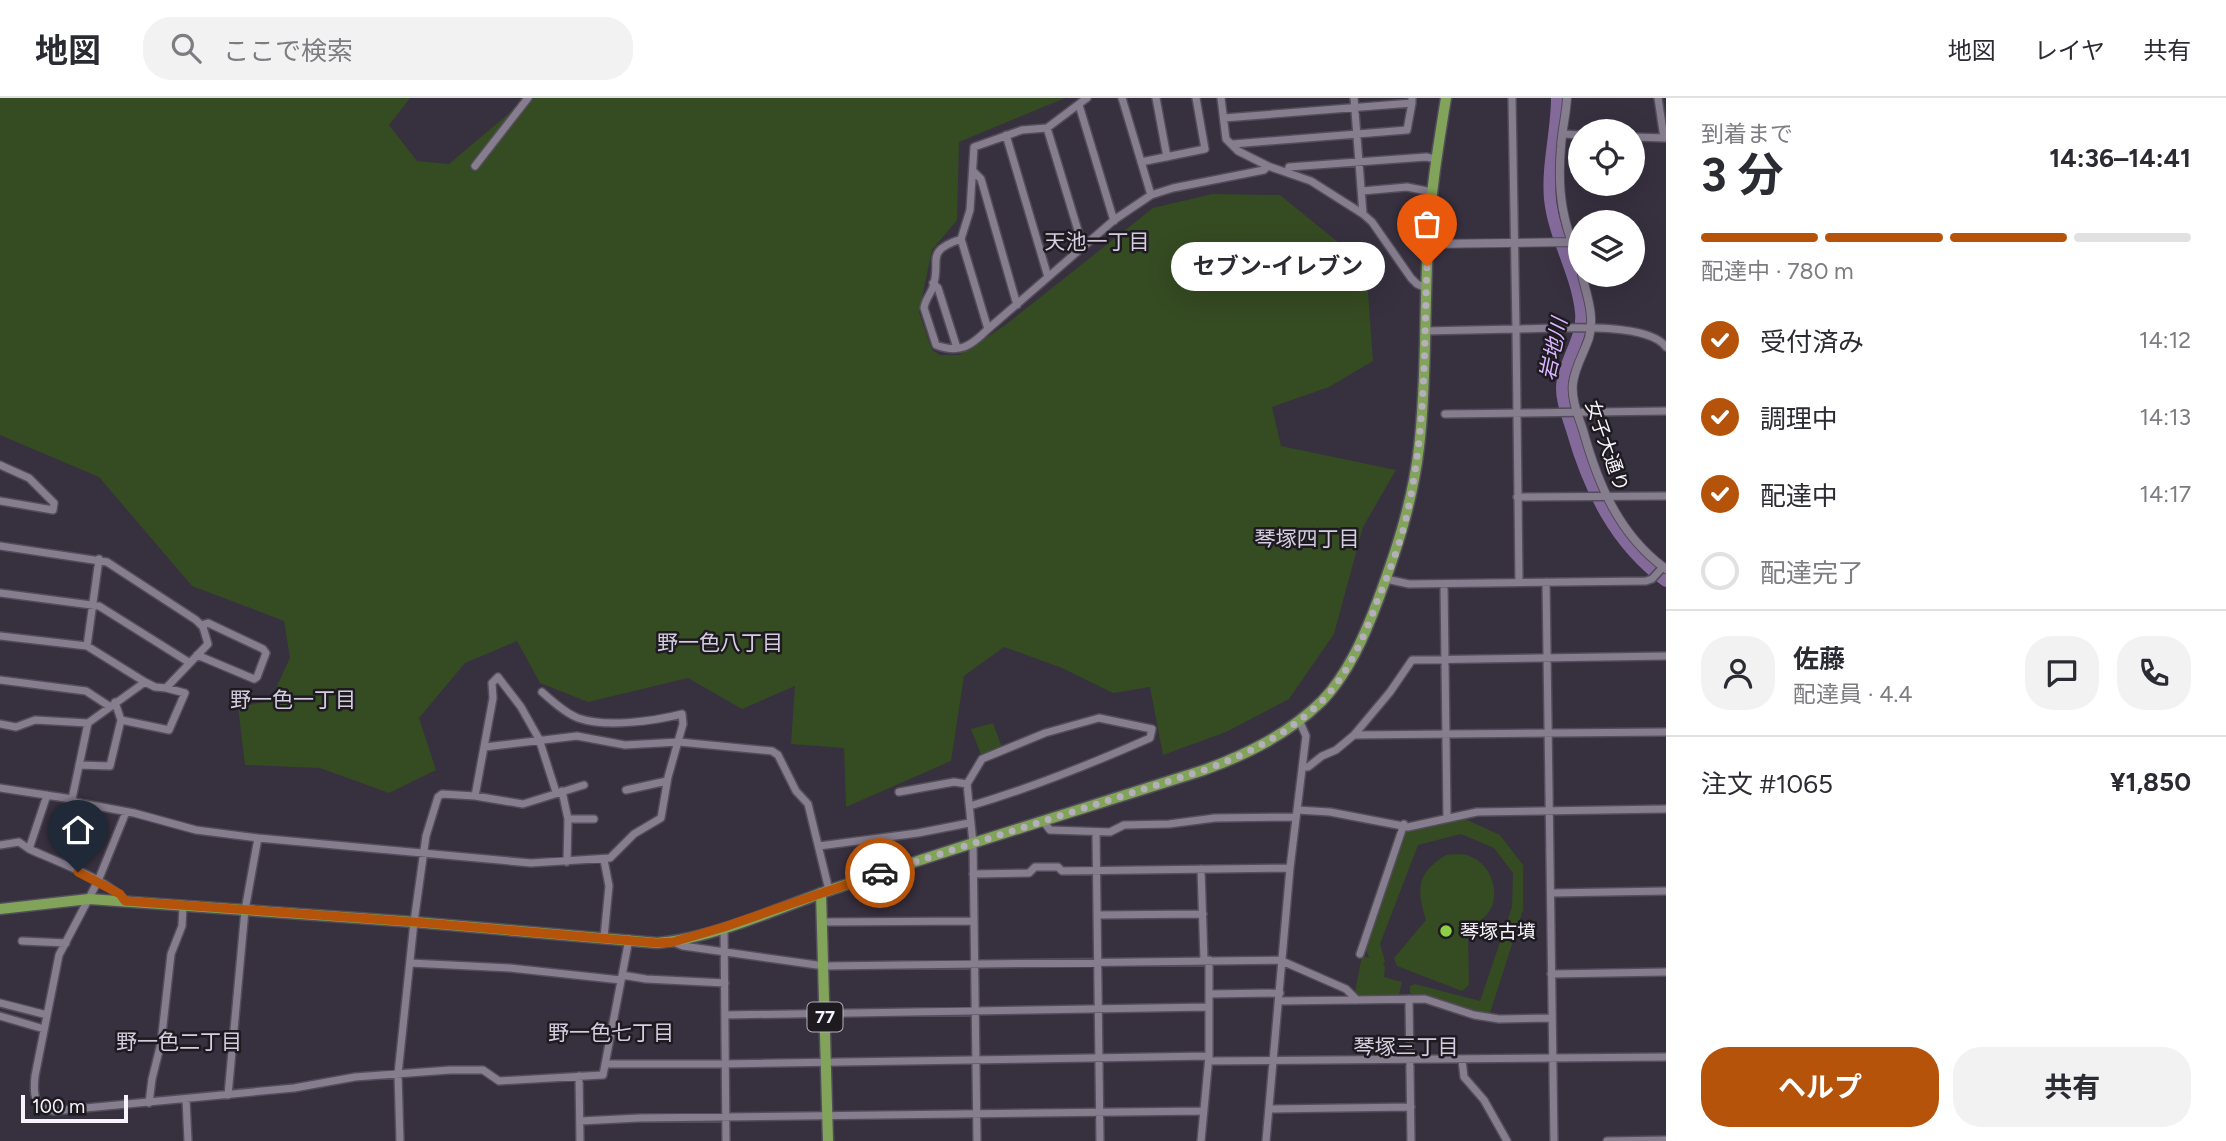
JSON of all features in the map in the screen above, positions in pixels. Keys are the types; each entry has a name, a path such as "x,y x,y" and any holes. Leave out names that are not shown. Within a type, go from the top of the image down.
{"main road":[{"path":"0,909 89,899 414,922 657,943 673,942 1192,774 1263,745 1323,700 1344,671 1371,618 1402,534 1416,465 1421,416 1432,192 1446,98"},
{"name":"77","path":"825,892 823,922 828,1141"}],"street":[{"path":"475,166 528,98"},
{"path":"988,330 961,239 970,209 974,147 1021,130 1047,128 1087,98"},
{"path":"1122,98 1151,195"},
{"path":"1156,98 1167,157"},
{"path":"1141,162 1205,149 1196,98"},
{"path":"1221,98 1226,139 1238,151 1268,166 1311,180 1363,214 1372,222 1411,278 1426,288"},
{"path":"1354,98 1363,214"},
{"path":"1512,98 1519,582"},
{"path":"1567,98 1560,196 1568,238"},
{"path":"1645,137 1665,138 1658,98"},
{"path":"1224,118 1412,100 1406,130 1233,144"},
{"path":"1079,105 1114,221"},
{"path":"1047,128 1083,247"},
{"path":"1563,134 1568,134"},
{"path":"1006,135 1048,277"},
{"path":"1288,172 1289,167 1426,157 1436,159"},
{"path":"961,239 938,251 933,283 924,308 936,345 957,348 971,346 1083,247 1151,195 1264,170 1268,166"},
{"path":"973,171 981,178 1017,305"},
{"path":"1362,191 1407,187 1432,192"},
{"path":"1428,244 1568,242"},
{"path":"933,283 938,288 957,348"},
{"name":"女子大通り","path":"1586,287 1592,314 1573,384 1575,413 1605,496 1638,545 1663,568"},
{"path":"1424,331 1588,328 1655,336 1666,347"},
{"path":"1445,414 1666,411"},
{"path":"0,465 29,478 54,503 53,510 0,501"},
{"path":"1517,498 1666,496"},
{"path":"0,546 107,562 201,625 208,643 166,688"},
{"path":"87,646 99,559"},
{"path":"1386,579 1409,584 1646,581 1663,568"},
{"path":"1546,582 1554,1141"},
{"path":"1444,584 1447,817"},
{"path":"0,593 99,606 190,663"},
{"path":"197,655 254,679 266,653 263,649 208,623 201,625"},
{"path":"0,636 87,646 145,682 185,693 169,730 121,720"},
{"path":"1303,767 1308,767 1322,756 1336,750 1354,735 1390,692 1412,660 1666,656"},
{"path":"475,796 493,698 492,683 498,677 521,706 539,739 559,791 568,819 567,862"},
{"path":"0,680 86,691 112,704 121,720 110,766 79,765"},
{"path":"72,799 88,723 145,682"},
{"path":"0,788 72,799 196,830 258,838 531,863 610,858 642,828 661,818 667,781 683,724 682,714 631,722 578,718 542,692"},
{"path":"578,718 578,736"},
{"path":"970,806 1018,792 1126,749 1150,738 1152,729 1099,718 1045,733 982,759 967,784 973,843 977,1141"},
{"path":"0,723 16,727 35,720 88,723"},
{"path":"1266,1141 1290,868 1306,736 1299,720"},
{"path":"1354,735 1666,732"},
{"path":"485,747 578,736 625,745 679,742 772,751 778,755 800,798 808,804 819,846 825,892"},
{"path":"626,790 667,781"},
{"path":"899,792 954,782 967,784"},
{"path":"400,1141 398,1074 414,922 426,836 438,797 442,794 475,796 523,804 584,785"},
{"path":"29,849 47,795"},
{"path":"1043,821 1050,830 1096,833 1110,832 1124,825 1331,812 1405,824 1408,827 1477,812 1666,809"},
{"path":"126,812 98,881 58,962 33,1091 36,1104 45,1110 228,1095 294,1088 355,1077 398,1074 483,1070 499,1081 603,1075 629,939"},
{"path":"568,819 594,819"},
{"path":"819,846 918,833 969,823"},
{"path":"1360,954 1405,824"},
{"path":"1096,833 1100,1141"},
{"path":"228,1095 245,909 258,838"},
{"path":"0,845 19,842 98,881 120,894 125,901"},
{"path":"604,860 609,887 604,937"},
{"path":"973,874 1029,873 1035,867 1058,867 1062,871 1290,868"},
{"path":"1201,869 1209,994 1209,1059 1201,1141"},
{"path":"1550,893 1666,891"},
{"path":"149,1103 161,1043 171,954 182,926 183,905"},
{"path":"1097,915 1203,914"},
{"path":"823,922 974,921"},
{"path":"724,927 726,1141"},
{"path":"22,941 66,943"},
{"path":"673,942 683,946 824,966 1282,960 1346,989 1357,1000"},
{"path":"410,963 725,984"},
{"path":"1551,974 1666,972"},
{"path":"1209,994 1357,1000 1425,999 1474,1015 1499,1019 1551,1018"},
{"path":"1409,999 1411,1141"},
{"path":"0,1003 47,1015"},
{"path":"725,1015 1209,1007"},
{"path":"0,1016 44,1028"},
{"path":"605,1063 724,1064 1099,1058 1274,1062 1666,1057"},
{"path":"1462,1060 1464,1077 1484,1100 1507,1141"},
{"path":"579,1076 580,1141"},
{"path":"186,1099 188,1141"},
{"path":"1269,1109 1411,1107"},
{"path":"580,1121 1204,1111"},
{"path":"1607,1141 1666,1140"}],"green space":[{"path":"0,98 410,98 389,125 417,161 449,164 513,110 522,98 1065,98 959,142 957,220 932,250 919,312 932,350 940,355 959,355 1004,326 1153,208 1212,194 1280,195 1366,265 1373,361 1329,387 1272,407 1281,446 1396,470 1363,527 1334,634 1289,699 1226,732 1163,755 1150,687 1113,693 1062,668 1004,647 964,676 951,761 846,807 844,748 791,744 795,686 742,709 688,678 588,702 540,683 517,641 465,663 419,718 436,770 389,793 320,768 245,765 238,707 270,701 290,658 284,621 192,586 99,477 0,435"},
{"path":"993,723 1002,748 982,757 971,729"},
{"path":"1465,819 1500,835 1523,865 1523,910 1490,1013 1474,1013 1410,993 1410,986 1415,984 1480,1001 1512,907 1513,873 1494,848 1461,834 1418,845 1380,944 1385,961 1384,977 1402,982 1398,998 1358,996 1355,992 1362,956 1369,958 1365,947 1406,832"},
{"path":"1446,855 1464,855 1476,859 1491,876 1494,891 1494,899 1488,913 1468,929 1469,985 1462,991 1397,966 1394,958 1426,920 1421,899 1421,882 1429,868"}],"waterway":[{"name":"岩地川","path":"1557,98 1550,199 1581,312 1579,332 1563,379 1564,405 1587,473 1606,514 1632,550 1666,581"}],"way so far":[{"path":"880,873 1241,756 1287,729 1323,700 1359,646 1402,534 1409,508 1419,445 1427,266"}],"place":[{"name":"セブン-イレブン","path":"1427,266"},
{"name":"琴塚古墳","path":"1446,931"}],"district":[{"name":"天池一丁目","path":"1097,241"},
{"name":"琴塚四丁目","path":"1307,538"},
{"name":"野一色八丁目","path":"720,642"},
{"name":"野一色一丁目","path":"293,699"},
{"name":"野一色七丁目","path":"611,1032"},
{"name":"野一色二丁目","path":"179,1041"},
{"name":"琴塚三丁目","path":"1406,1046"}],"route":[{"path":"78,872 120,894 125,901 657,943 673,942 724,927 880,873"}]}
